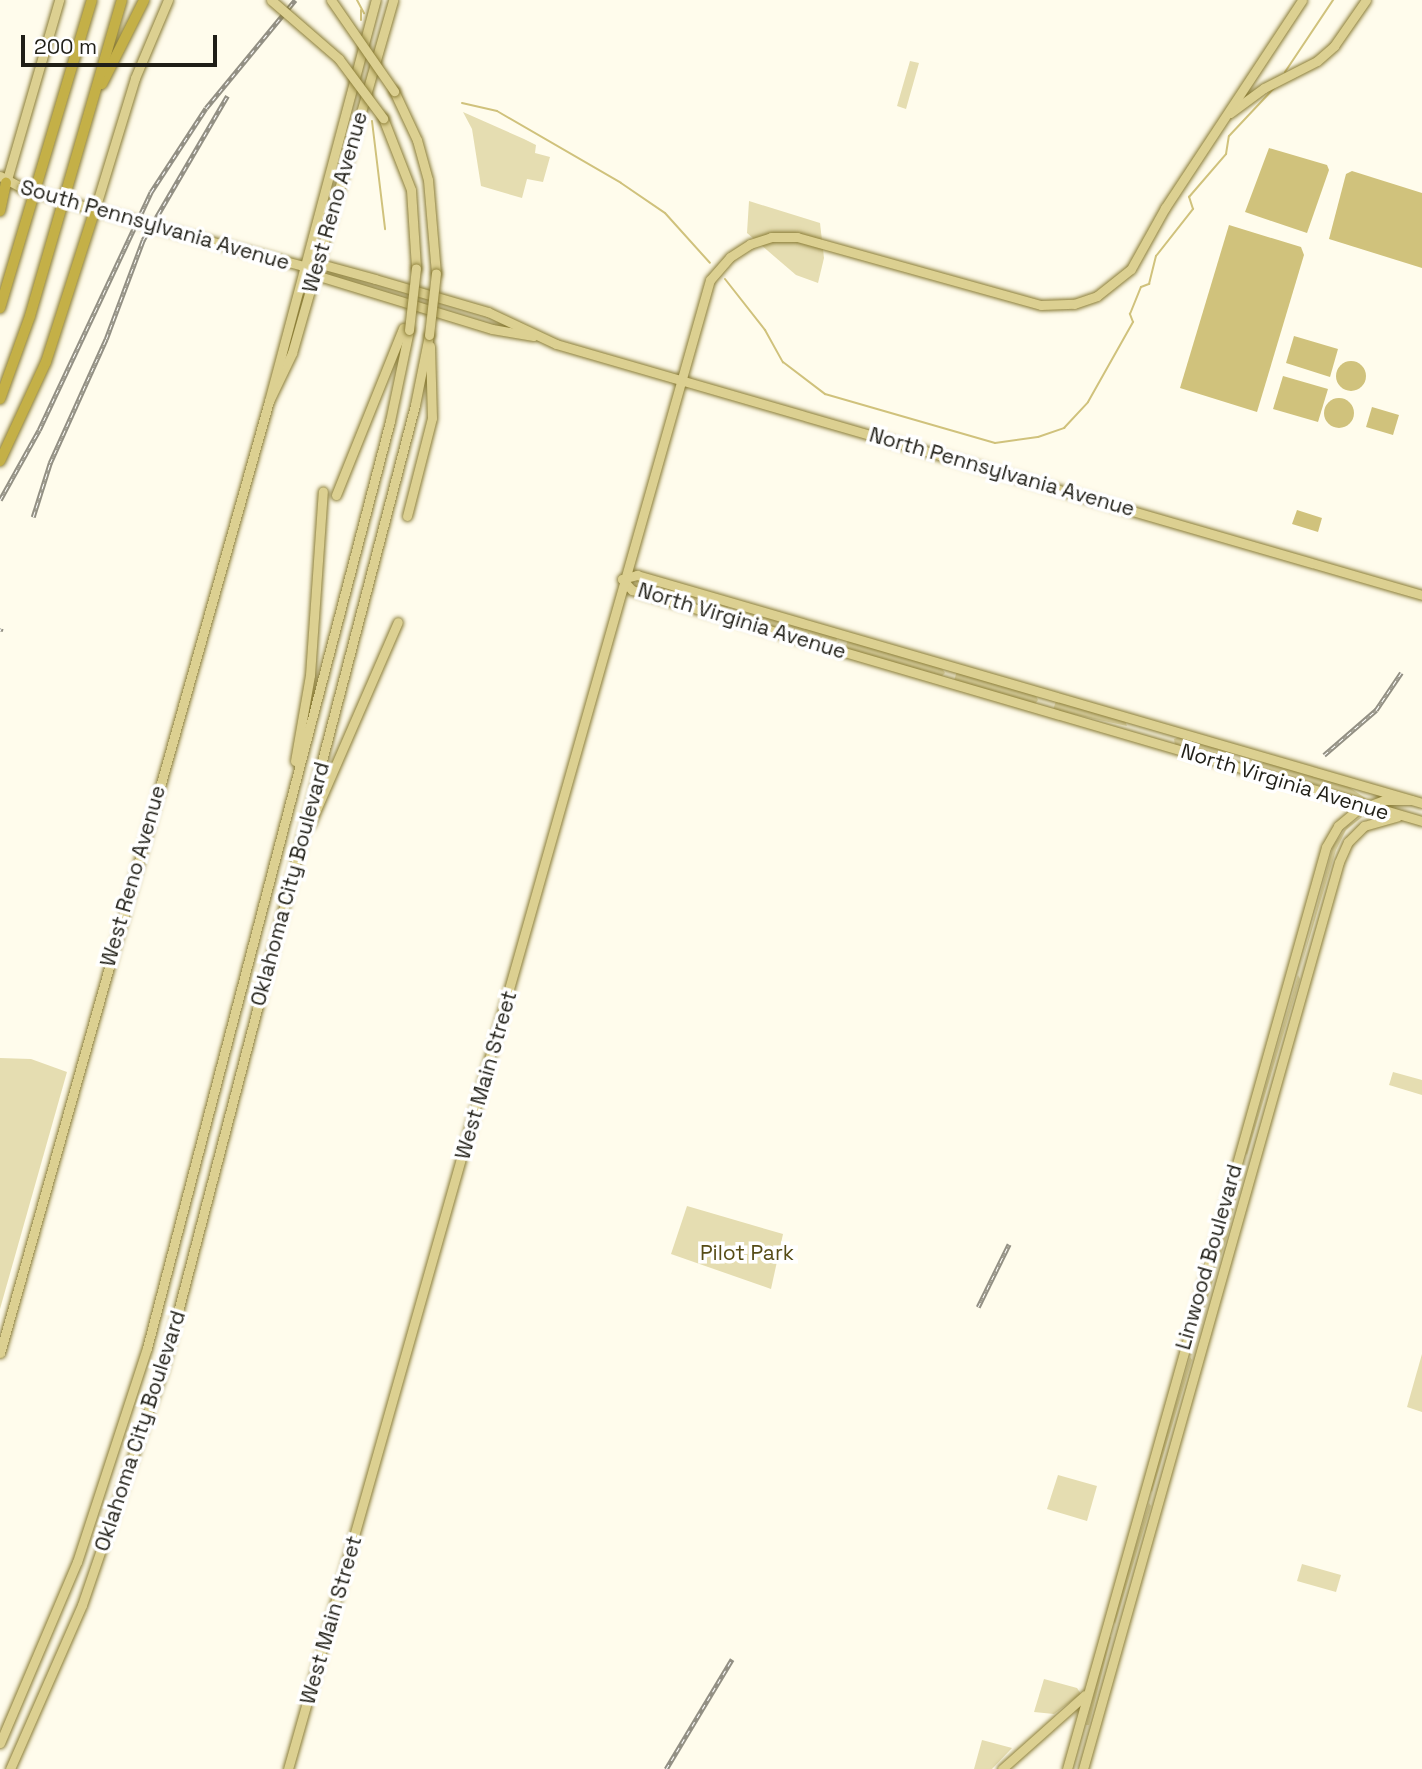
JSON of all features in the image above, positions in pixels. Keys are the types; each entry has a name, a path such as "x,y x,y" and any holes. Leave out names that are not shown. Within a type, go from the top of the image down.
{"highway":[{"path":"0,308 92,0"},
{"path":"0,399 30,316 122,0"},
{"path":"92,103 144,0"},
{"path":"0,211 2,182"},
{"path":"0,461 46,362 95,209"}],"main road":[{"path":"2,182 59,0"},
{"path":"95,209 135,78 168,0"},
{"name":"Oklahoma City Boulevard","path":"0,1743 63,1597 116,1450 215,1090 378,465 413,302 416,268 411,190 383,118 339,59 271,0"},
{"name":"Oklahoma City Boulevard","path":"10,1769 69,1638 130,1476 163,1369 398,471 429,335 436,273 428,180 417,140 394,91 331,0"},
{"name":"West Reno Avenue","path":"0,1353 269,401 376,0"},
{"name":"West Reno Avenue","path":"269,401 286,371 393,0"},
{"name":"West Main Street","path":"288,1769 622,579 710,280 738,251 771,237 810,239 1041,304 1074,304 1097,296 1131,269 1164,208 1229,114 1302,0"},
{"path":"1229,114 1270,86 1326,54 1366,0"},
{"path":"1258,65 1258,76 1270,86"},
{"path":"344,112 359,116"},
{"name":"South Pennsylvania Avenue","path":"2,182 304,266 317,263 463,304 533,336 581,351"},
{"name":"South Pennsylvania Avenue","path":"304,266 313,278 521,337 533,336"},
{"path":"375,279 378,296"},
{"path":"453,317 463,304"},
{"path":"336,495 406,329"},
{"path":"407,516 432,418 429,335"},
{"name":"North Pennsylvania Avenue","path":"581,351 1422,594"},
{"path":"283,832 310,674 323,491"},
{"name":"North Virginia Avenue","path":"1422,803 636,575 622,579 632,590 1422,821"},
{"path":"299,851 398,622"},
{"path":"1129,735 1133,720"},
{"path":"1362,786 1380,818"},
{"path":"1373,805 1411,800"},
{"name":"Linwood Boulevard","path":"1067,1769 1322,857 1338,826 1373,805"},
{"name":"Linwood Boulevard","path":"1083,1769 1339,862 1353,835 1380,818 1398,816"},
{"path":"1002,1769 1077,1706 1090,1688"}],"green space":[{"path":"910,61 919,63 906,109 897,106"},
{"path":"463,112 536,145 535,153 550,157 543,182 527,179 522,198 481,186 472,129"},
{"path":"749,201 820,223 824,258 818,283 796,275 747,233"},
{"path":"637,578 728,605 727,614 634,588"},
{"path":"739,608 837,637 836,645 736,616"},
{"path":"848,640 941,667 945,673 942,676 845,649"},
{"path":"957,671 1035,694 1038,700 1035,704 954,681"},
{"path":"1056,701 1125,721 1127,726 1053,710"},
{"path":"1180,737 1230,751 1234,759 1175,745 1174,739"},
{"path":"1264,761 1346,785 1368,800 1258,768"},
{"path":"1368,812 1346,830 1336,850 1301,966 1333,846 1347,826"},
{"path":"1298,975 1300,979 1247,1155 1246,1153"},
{"path":"0,1058 31,1059 67,1072 0,1309"},
{"path":"1393,1072 1422,1080 1422,1095 1389,1085"},
{"path":"1242,1170 1228,1234 1192,1347 1191,1344"},
{"name":"Pilot Park","path":"687,1206 783,1234 771,1289 671,1254"},
{"path":"1422,1354 1422,1412 1407,1407"},
{"path":"1190,1357 1192,1360 1152,1492 1150,1489"},
{"path":"1058,1475 1097,1486 1087,1521 1047,1509"},
{"path":"1149,1503 1151,1506 1115,1624 1113,1620"},
{"path":"1302,1564 1341,1575 1336,1592 1297,1581"},
{"path":"1111,1637 1089,1725 1086,1725 1108,1638"},
{"path":"1044,1679 1077,1688 1081,1694 1054,1714 1034,1712"},
{"path":"982,1740 1012,1748 992,1769 974,1769"}],"shaded area":[{"path":"1269,148 1327,165 1329,170 1307,233 1245,212"},
{"path":"1352,171 1422,193 1422,268 1329,239 1346,174"},
{"path":"1229,225 1301,247 1304,255 1257,412 1180,388"},
{"path":"1294,336 1338,349 1330,377 1286,363"},
{"path":"1351,361 1362,365 1366,376 1362,387 1351,391 1340,387 1336,376 1340,365"},
{"path":"1283,376 1328,389 1318,422 1273,409"},
{"path":"1339,398 1345,399 1353,407 1353,419 1345,427 1339,428 1333,427 1325,419 1324,413 1325,407 1333,399"},
{"path":"1372,407 1399,415 1393,435 1366,427"},
{"path":"1297,510 1322,518 1318,532 1292,524"}],"waterway":[{"path":"357,0 364,13"},
{"path":"1285,72 1333,0"},
{"path":"361,10 361,20"},
{"path":"725,279 765,330 783,362 825,394 995,443 1038,437 1064,428 1088,402 1133,322 1130,314 1141,287 1149,284 1156,256 1193,209 1189,197 1226,154 1229,136 1274,88"},
{"path":"462,103 497,111 621,183 665,213 710,263"},
{"path":"372,121 385,229"}],"railway":[{"path":"0,500 39,430 151,192 206,108 295,0"},
{"path":"33,517 50,463 106,339 143,240 227,96"},
{"path":"1324,755 1376,710 1401,673"},
{"path":"978,1307 1009,1244"},
{"path":"666,1769 732,1659"}]}
